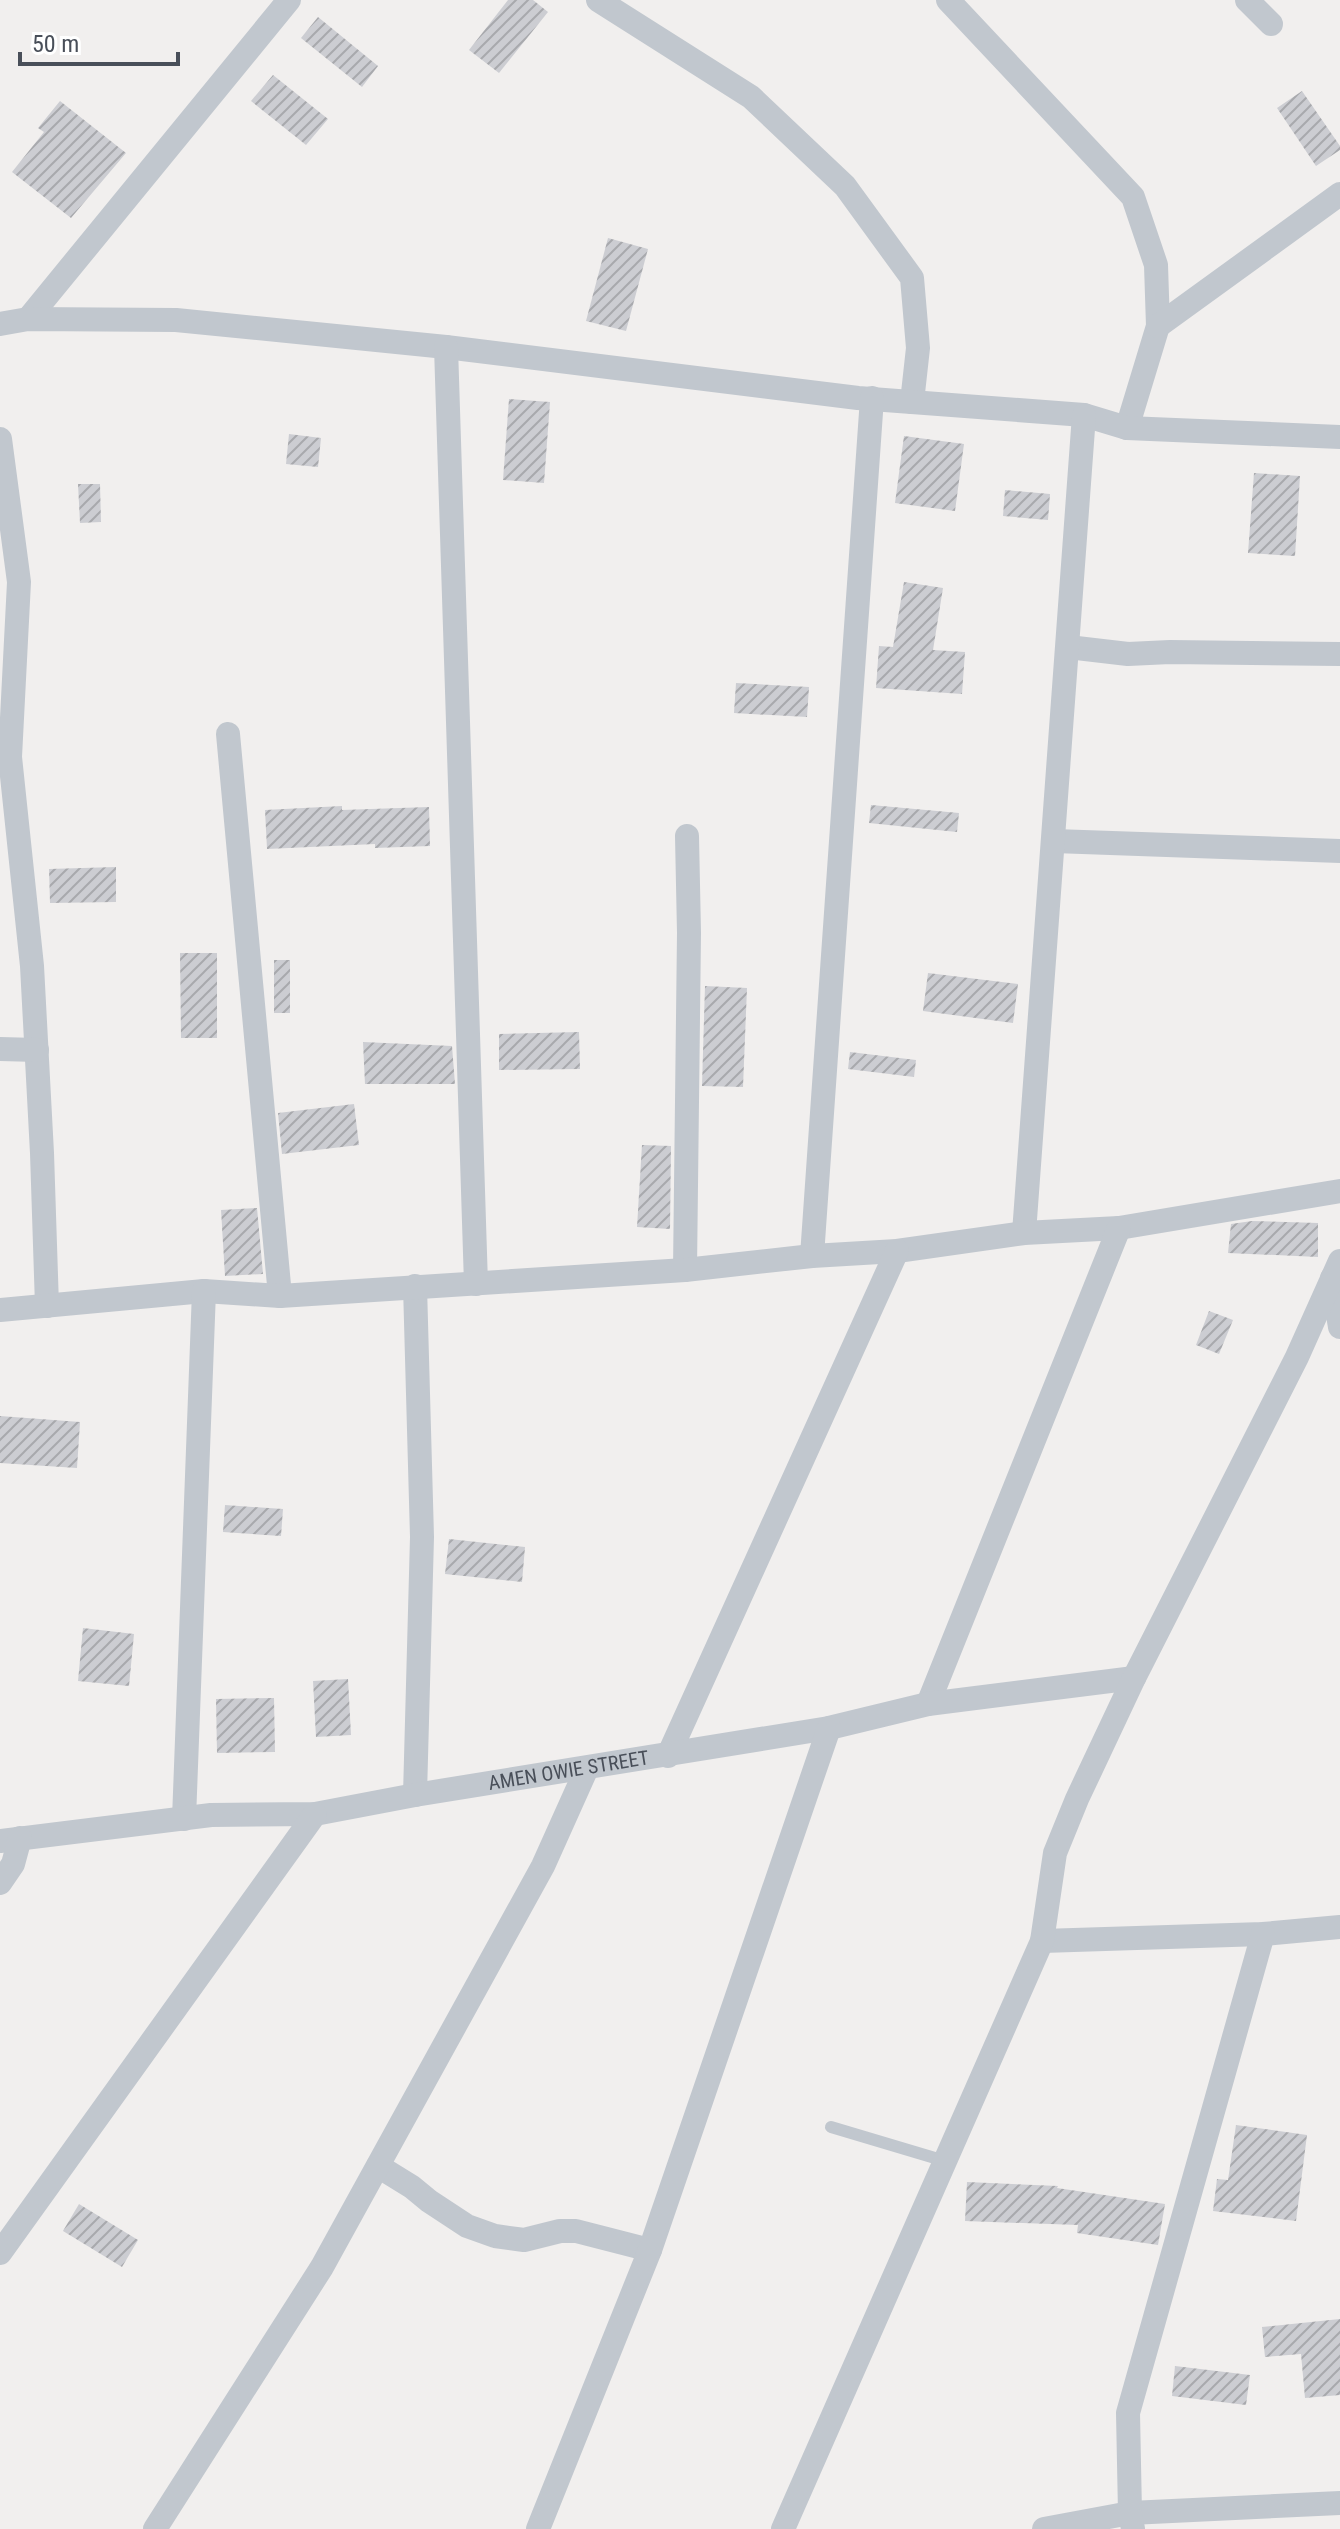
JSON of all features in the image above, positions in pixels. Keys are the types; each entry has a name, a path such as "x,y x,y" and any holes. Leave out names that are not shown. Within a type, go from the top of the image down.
{"street":[{"path":"28,319 289,0"},
{"path":"598,0 751,97 845,186 912,278 918,348 912,402"},
{"path":"948,0 1133,197 1156,265 1158,326 1127,428"},
{"path":"1247,0 1271,24"},
{"path":"1158,326 1340,194"},
{"path":"0,324 28,319 176,320 446,347 872,398 1084,415 1127,428 1340,437"},
{"path":"446,347 476,1284"},
{"path":"812,1256 872,398"},
{"path":"1024,1233 1084,415"},
{"path":"0,439 19,582 8,618 9,835 32,966 47,1306"},
{"path":"1068,647 1128,654 1340,654"},
{"path":"228,734 280,1296"},
{"path":"685,1270 689,948 687,836"},
{"path":"1054,841 1340,851"},
{"path":"0,1049 37,1050"},
{"path":"0,1310 204,1291 280,1296 685,1270 812,1256 897,1251 1024,1233 1119,1228 1340,1191"},
{"path":"928,1704 1119,1228"},
{"path":"668,1756 897,1251"},
{"path":"1336,1269 1340,1327"},
{"path":"783,2529 1042,1941 1055,1853 1077,1799 1134,1678 1297,1357 1336,1269"},
{"path":"415,1286 422,1537 415,1795"},
{"path":"184,1819 204,1291"},
{"name":"AMEN OWIE STREET","path":"10,1839 211,1815 315,1814 829,1728 928,1704 1134,1678"},
{"path":"538,2529 650,2250 829,1728"},
{"path":"155,2529 322,2267 543,1866 587,1768"},
{"path":"0,2253 315,1814"},
{"path":"0,1883 13,1864 10,1839"},
{"path":"1042,1941 1263,1934 1340,1927"},
{"path":"1132,2521 1128,2413 1263,1934"},
{"path":"378,2166 467,2226 495,2236 524,2240 560,2231 576,2231 650,2250"},
{"path":"1044,2529 1340,2503"}],"lane":[{"path":"831,2127 945,2161"}],"building":[{"path":"508,0 533,0 548,12 499,73 469,50"},
{"path":"318,17 378,66 362,87 301,38"},
{"path":"273,75 328,119 306,145 251,101"},
{"path":"1302,91 1340,146 1340,150 1316,166 1277,108"},
{"path":"60,101 126,153 71,218 12,172 44,132 38,128"},
{"path":"608,238 648,249 626,331 586,321"},
{"path":"509,399 550,402 544,483 503,480"},
{"path":"289,434 321,438 318,467 286,464"},
{"path":"904,436 964,444 955,511 895,503"},
{"path":"1254,473 1300,476 1295,556 1248,553"},
{"path":"78,484 100,484 101,522 80,523"},
{"path":"1005,490 1050,494 1048,520 1003,516"},
{"path":"904,582 943,588 933,650 965,652 962,694 876,688 879,646 893,647"},
{"path":"736,683 809,687 807,717 734,713"},
{"path":"871,805 959,813 957,832 869,823"},
{"path":"342,806 342,810 429,807 430,846 375,848 375,844 267,849 265,810"},
{"path":"116,867 116,902 50,903 49,869"},
{"path":"180,953 217,953 217,1038 181,1038"},
{"path":"274,960 290,960 290,1013 274,1013"},
{"path":"928,973 1018,984 1013,1023 923,1011"},
{"path":"705,986 747,988 743,1087 702,1086"},
{"path":"579,1032 580,1069 499,1070 499,1034"},
{"path":"363,1042 452,1046 455,1084 365,1084"},
{"path":"850,1052 916,1060 914,1077 848,1069"},
{"path":"354,1104 359,1145 282,1154 278,1113"},
{"path":"642,1145 671,1146 670,1229 637,1227"},
{"path":"257,1208 263,1274 225,1276 221,1210"},
{"path":"1252,1221 1318,1223 1318,1257 1228,1253 1231,1224"},
{"path":"1209,1311 1233,1320 1219,1354 1196,1345"},
{"path":"0,1416 80,1422 77,1468 0,1463"},
{"path":"225,1505 283,1509 281,1536 223,1532"},
{"path":"449,1539 525,1547 522,1582 445,1574"},
{"path":"83,1628 134,1634 129,1686 78,1681"},
{"path":"348,1679 351,1735 316,1737 313,1681"},
{"path":"274,1698 275,1752 217,1753 216,1699"},
{"path":"1236,2125 1307,2135 1296,2221 1213,2211 1217,2179 1228,2180"},
{"path":"967,2182 1058,2186 1165,2204 1158,2245 1077,2233 1078,2225 965,2221"},
{"path":"79,2204 138,2240 122,2267 63,2231"},
{"path":"1340,2319 1340,2395 1305,2398 1301,2354 1265,2357 1262,2327"},
{"path":"1175,2366 1250,2375 1246,2405 1172,2396"}]}
